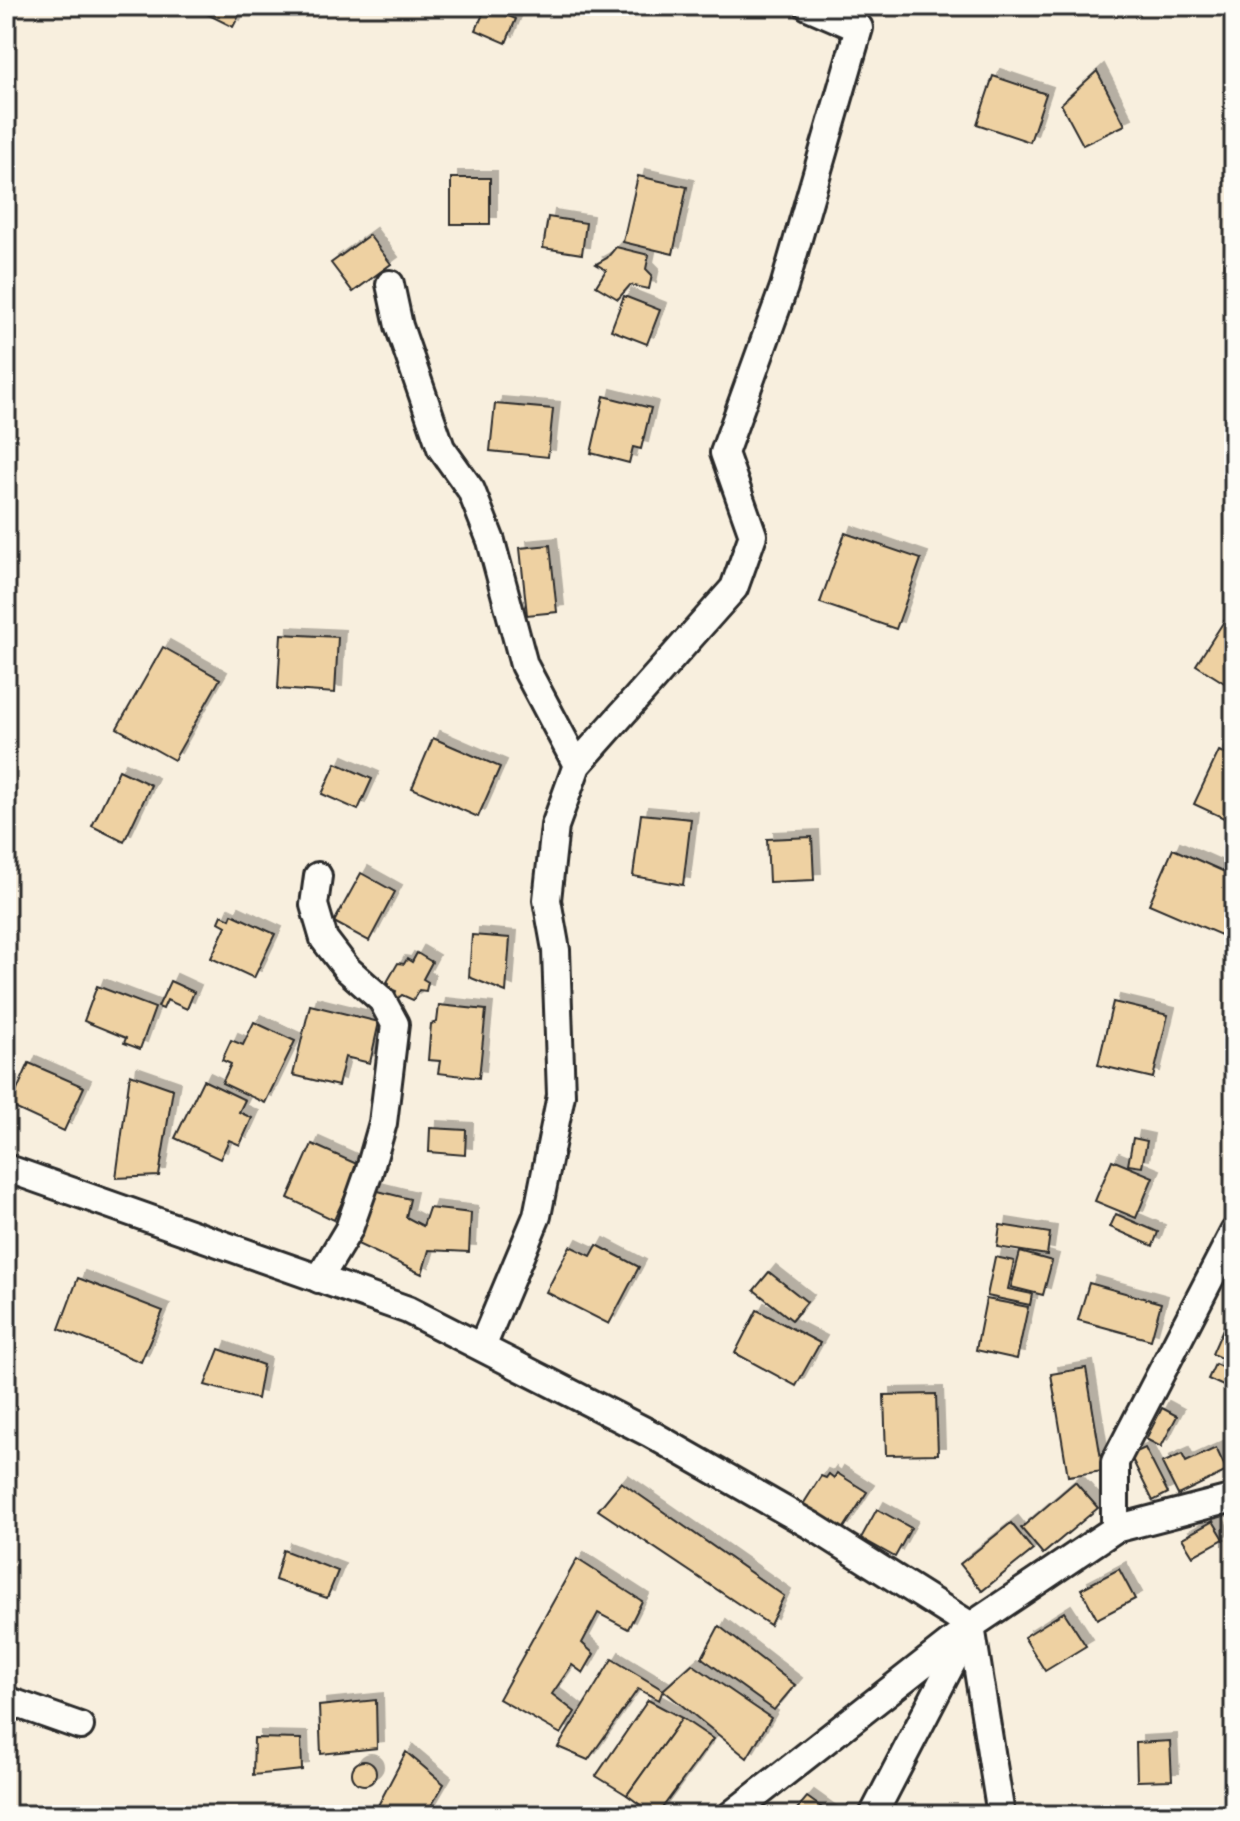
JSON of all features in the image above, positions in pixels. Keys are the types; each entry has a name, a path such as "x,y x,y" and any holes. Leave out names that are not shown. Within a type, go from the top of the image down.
{"street":[{"path":"482,1347 537,1216 561,1095 556,950 547,900 555,826 577,765 734,588 753,535 724,453 784,287 859,28 808,6"},
{"path":"390,284 399,326 441,448 471,490 491,541 524,665 577,765"},
{"path":"318,876 314,905 324,939 347,969 382,1000 395,1024 383,1123 369,1172 349,1229 319,1279"},
{"path":"6,1168 408,1310 651,1434 814,1527 971,1626 1001,1815"},
{"path":"1115,1529 1115,1462 1234,1232"},
{"path":"731,1815 971,1626 1115,1529 1231,1504"},
{"path":"873,1815 971,1626"},
{"path":"6,1700 80,1726"}],"building":[{"path":"198,6 244,6 233,27 197,9"},
{"path":"486,7 516,19 506,43 476,30"},
{"path":"1097,71 1125,125 1083,145 1061,104"},
{"path":"993,76 1046,94 1030,142 977,124"},
{"path":"638,176 687,187 673,254 623,242"},
{"path":"451,178 490,178 490,224 451,224"},
{"path":"548,217 586,223 582,254 543,248"},
{"path":"369,235 391,264 353,292 331,263"},
{"path":"616,247 649,255 646,269 652,275 649,289 630,285 618,299 596,286 606,270 596,264 607,258"},
{"path":"624,296 660,310 647,344 611,330"},
{"path":"604,396 651,408 641,449 633,447 629,463 591,453"},
{"path":"495,404 553,409 548,457 490,451"},
{"path":"845,533 921,559 896,629 820,603"},
{"path":"550,545 557,612 527,615 520,548"},
{"path":"1226,618 1234,623 1234,689 1196,665"},
{"path":"281,634 338,637 335,693 278,689"},
{"path":"163,647 220,679 174,760 117,728"},
{"path":"433,738 500,767 478,817 412,788"},
{"path":"1219,751 1234,758 1234,806 1228,820 1194,804"},
{"path":"336,763 372,779 358,810 322,794"},
{"path":"119,770 151,785 124,842 92,826"},
{"path":"641,814 691,819 683,885 633,876"},
{"path":"812,837 814,880 769,882 767,839"},
{"path":"1173,849 1234,876 1234,904 1221,935 1149,904"},
{"path":"361,873 395,892 369,941 334,922"},
{"path":"232,914 275,934 254,978 211,958 226,926 219,922 222,915 230,919"},
{"path":"472,935 510,938 506,992 469,977"},
{"path":"417,953 432,962 423,979 428,982 426,991 419,990 413,1000 402,995 397,999 394,997 396,991 388,988 387,982 398,963 404,964 407,959 412,962"},
{"path":"170,981 194,992 187,1009 167,1000 163,1009 158,1007"},
{"path":"97,986 155,1008 140,1049 124,1043 126,1038 84,1021"},
{"path":"1113,1002 1168,1015 1153,1078 1098,1065"},
{"path":"310,1005 379,1022 370,1063 345,1057 338,1086 293,1075"},
{"path":"439,1005 486,1010 479,1078 438,1073 440,1061 428,1060 431,1024 437,1022"},
{"path":"254,1022 295,1041 265,1103 222,1083 231,1064 222,1060 231,1040 243,1045"},
{"path":"29,1063 84,1087 64,1131 10,1106"},
{"path":"130,1074 173,1089 159,1176 116,1178"},
{"path":"203,1080 245,1100 239,1112 252,1118 240,1145 229,1140 220,1159 175,1138"},
{"path":"430,1128 466,1130 465,1155 429,1152"},
{"path":"1133,1138 1147,1141 1142,1167 1128,1165"},
{"path":"312,1144 359,1165 334,1220 288,1198"},
{"path":"1112,1160 1153,1177 1136,1218 1095,1201"},
{"path":"370,1189 410,1199 406,1217 423,1226 429,1208 471,1213 469,1252 429,1250 422,1274 351,1241"},
{"path":"1116,1214 1158,1232 1153,1246 1110,1227"},
{"path":"1000,1225 1050,1233 1047,1255 997,1247"},
{"path":"597,1245 639,1267 609,1324 546,1292 570,1246 591,1256"},
{"path":"1020,1252 1052,1261 1043,1295 1011,1287"},
{"path":"995,1257 1014,1261 1008,1289 1032,1294 1030,1305 987,1296"},
{"path":"769,1272 807,1302 792,1320 754,1290"},
{"path":"78,1278 163,1311 141,1362 59,1329"},
{"path":"1089,1283 1161,1303 1151,1340 1078,1320"},
{"path":"986,1299 1028,1307 1017,1359 976,1350"},
{"path":"757,1310 820,1343 796,1386 735,1353"},
{"path":"1225,1324 1234,1328 1234,1364 1212,1354"},
{"path":"219,1349 263,1365 257,1399 205,1385"},
{"path":"1215,1364 1234,1373 1230,1389 1208,1379"},
{"path":"1086,1368 1103,1471 1068,1476 1051,1374"},
{"path":"936,1394 938,1454 886,1455 884,1395"},
{"path":"1162,1408 1177,1416 1161,1447 1146,1439"},
{"path":"1145,1448 1168,1493 1153,1501 1130,1455"},
{"path":"1216,1448 1227,1471 1178,1495 1162,1463 1182,1454 1186,1462"},
{"path":"837,1473 867,1492 842,1531 802,1506 821,1476 826,1478 829,1474 834,1478"},
{"path":"621,1482 784,1596 770,1625 598,1510"},
{"path":"1075,1482 1098,1508 1043,1554 1021,1528"},
{"path":"877,1509 911,1528 895,1557 861,1538"},
{"path":"1213,1521 1224,1539 1193,1556 1182,1538"},
{"path":"1011,1523 1033,1550 982,1591 960,1564"},
{"path":"283,1550 338,1571 327,1598 275,1580"},
{"path":"577,1559 642,1601 628,1629 598,1613 582,1643 594,1654 583,1673 572,1665 552,1694 575,1712 561,1734 499,1699"},
{"path":"1119,1569 1135,1599 1097,1619 1081,1589"},
{"path":"1064,1612 1086,1646 1045,1671 1024,1637"},
{"path":"719,1626 795,1685 774,1710 702,1658"},
{"path":"612,1659 663,1690 659,1700 638,1689 588,1760 558,1747"},
{"path":"692,1664 771,1718 747,1758 663,1690"},
{"path":"376,1700 377,1748 321,1754 319,1706"},
{"path":"648,1700 682,1718 627,1795 596,1776"},
{"path":"682,1718 713,1739 654,1815 627,1795"},
{"path":"254,1738 301,1739 302,1770 253,1775"},
{"path":"1170,1741 1172,1780 1137,1781 1136,1743"},
{"path":"406,1752 444,1784 426,1815 373,1815"},
{"path":"364,1761 373,1764 376,1773 373,1782 364,1785 355,1782 352,1773 355,1764"},
{"path":"807,1797 832,1815 792,1815"}]}
